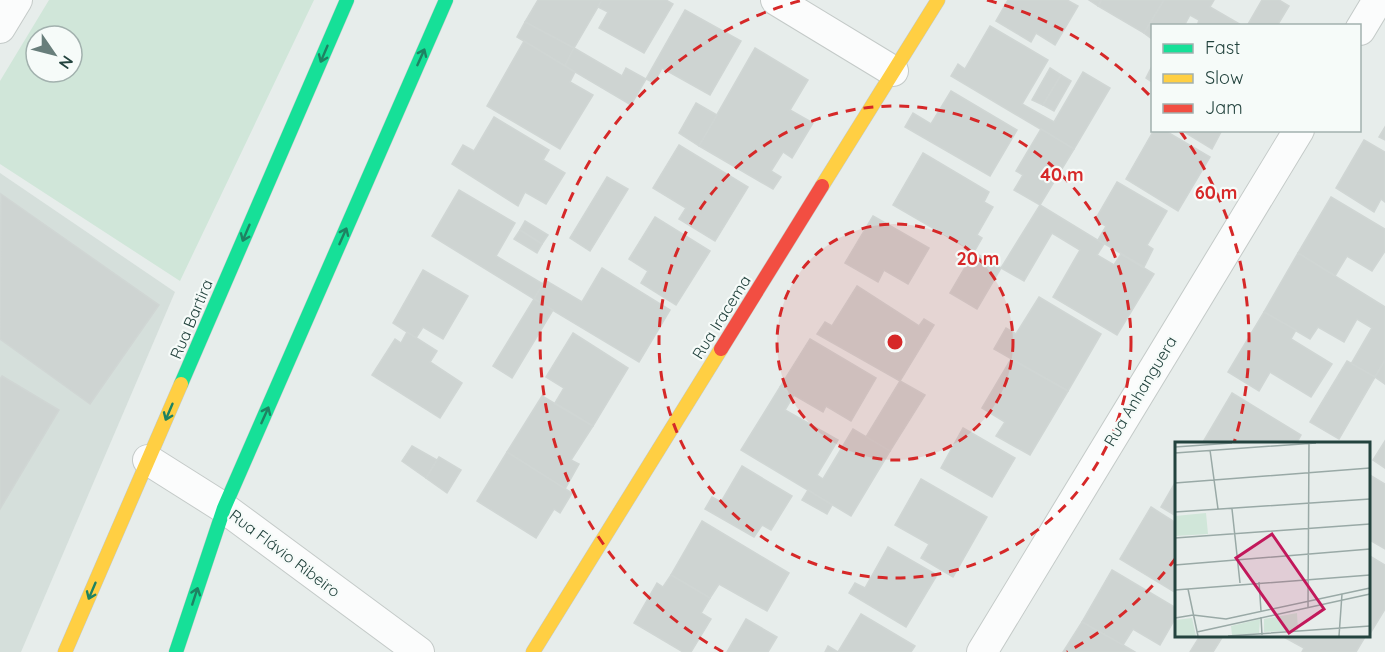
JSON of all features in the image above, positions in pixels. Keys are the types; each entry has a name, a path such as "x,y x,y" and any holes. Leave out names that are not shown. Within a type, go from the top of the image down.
{"street":[{"path":"0,28 17,0"},
{"name":"Rua Bartira","path":"65,652 347,0"},
{"path":"176,652 224,508 446,0"},
{"path":"776,0 893,71"},
{"name":"Rua Iracema","path":"533,652 938,0"},
{"path":"1361,27 1378,2"},
{"name":"Rua Anhanguera","path":"982,652 1298,132"},
{"name":"Rua Flávio Ribeiro","path":"148,460 224,508 418,652"}],"shaded area":[{"path":"0,173 175,292 21,652 0,652"}],"green space":[{"path":"49,0 314,0 180,281 0,164 0,81 24,41 24,84 84,84 84,24 34,24"}],"building":[{"path":"538,0 602,0 574,48 525,22"},
{"path":"602,0 666,0 673,4 644,53 599,28 608,12 598,7"},
{"path":"1008,0 1067,0 1078,6 1055,45 1036,33 1031,42 996,21"},
{"path":"1089,0 1101,0 1098,6"},
{"path":"1102,0 1164,0 1144,33 1098,6"},
{"path":"1164,0 1214,0 1210,7 1240,24 1198,24 1199,20 1190,15 1185,24 1151,24 1151,38 1144,33"},
{"path":"1262,0 1279,0 1289,6 1278,24 1248,24"},
{"path":"685,10 741,41 710,95 662,68 654,83 646,79"},
{"path":"525,22 574,48 565,66 517,37"},
{"path":"990,26 1048,60 1022,104 1054,122 1083,72 1110,88 1074,149 951,76 958,64 965,69"},
{"path":"524,41 575,72 570,82 593,95 560,149 487,106"},
{"path":"574,48 622,76 626,68 646,79 631,105 565,66"},
{"path":"755,48 808,80 790,110 813,123 792,158 783,152 771,171 781,177 773,189 699,146"},
{"path":"1050,68 1061,75 1043,105 1032,100"},
{"path":"1151,68 1151,81 1146,78"},
{"path":"1061,75 1071,81 1054,111 1043,105"},
{"path":"951,91 1017,130 990,176 905,127 913,113 931,124"},
{"path":"696,103 717,115 699,146 679,133"},
{"path":"494,117 549,150 543,160 565,173 546,204 525,192 518,206 452,164 463,145 474,151"},
{"path":"1385,127 1385,140 1379,137"},
{"path":"1041,129 1074,149 1040,205 1014,190 1023,175 1016,171"},
{"path":"1153,132 1167,132 1210,157 1178,211 1126,179"},
{"path":"1184,132 1221,132 1212,149"},
{"path":"1364,140 1385,152 1385,202 1381,199 1374,212 1336,188"},
{"path":"679,145 748,187 715,241 679,219 686,208 653,188"},
{"path":"923,153 989,192 984,202 993,207 977,235 982,238 974,252 893,205"},
{"path":"607,177 628,189 590,251 570,238"},
{"path":"1117,182 1167,211 1147,245 1153,249 1144,267 1098,240 1106,226 1095,220"},
{"path":"459,190 515,223 496,256 543,284 534,299 432,236"},
{"path":"1,194 159,305 90,404 0,339"},
{"path":"1331,197 1385,229 1385,251 1372,271 1347,256 1335,276 1298,253"},
{"path":"1040,205 1104,244 1097,255 1114,265 1121,254 1154,274 1117,335 1053,297 1080,250 1052,233 1024,281 1001,268"},
{"path":"873,216 929,248 908,284 884,270 878,282 845,263"},
{"path":"655,217 710,251 676,305 641,283 648,271 629,259"},
{"path":"525,221 548,235 542,244 520,230"},
{"path":"520,230 542,244 537,253 514,239"},
{"path":"974,252 1001,268 977,309 950,293"},
{"path":"1298,253 1385,307 1385,360 1375,377 1351,364 1372,328 1357,319 1344,342 1318,327 1310,339 1264,312"},
{"path":"602,268 670,310 639,362 534,299 545,280 582,302"},
{"path":"423,270 468,296 443,339 423,327 416,338 393,323"},
{"path":"857,286 919,326 924,319 934,325 900,381 817,334 825,322 832,326"},
{"path":"1039,297 1101,334 1068,391 994,349 1006,328 1016,334"},
{"path":"534,299 553,310 512,378 493,366"},
{"path":"1264,312 1296,330 1291,339 1332,364 1311,397 1270,372 1259,391 1228,372"},
{"path":"407,332 437,351 430,362 462,383 440,418 372,375 395,339 401,343"},
{"path":"573,333 628,368 593,426 555,403 564,388 546,377"},
{"path":"810,339 876,378 851,421 826,406 823,412 780,387"},
{"path":"1011,359 1068,391 1030,455 996,436 1005,422 982,408"},
{"path":"1385,360 1385,384 1375,377"},
{"path":"1347,361 1375,377 1339,439 1310,422"},
{"path":"2,376 59,410 0,509 0,379"},
{"path":"900,381 925,395 890,451 866,437"},
{"path":"780,387 794,395 785,410 838,440 817,475 823,479 853,429 890,451 851,516 741,450"},
{"path":"1232,393 1301,435 1297,442 1203,442"},
{"path":"542,396 593,426 571,460 579,464 565,489 507,452"},
{"path":"963,428 1015,458 992,497 941,468"},
{"path":"1385,441 1385,468 1373,460"},
{"path":"412,446 437,460 426,478 402,461"},
{"path":"507,452 572,493 560,513 554,509 536,538 477,501"},
{"path":"439,457 461,470 447,493 426,478"},
{"path":"742,466 792,496 771,530 762,525 754,537 705,509 712,497 721,502"},
{"path":"1370,475 1385,484 1385,549 1370,540"},
{"path":"921,479 987,517 953,577 921,558 929,544 895,525"},
{"path":"1175,483 1175,515 1161,507"},
{"path":"808,490 832,505 827,514 802,500"},
{"path":"1151,507 1175,522 1175,592 1120,559"},
{"path":"702,521 789,573 767,611 719,584 710,598 671,575"},
{"path":"888,547 937,575 906,627 849,593 855,583 865,588"},
{"path":"1370,556 1385,565 1385,609 1371,632"},
{"path":"1112,570 1175,607 1175,619 1160,645 1133,629 1123,645 1082,622"},
{"path":"671,575 710,598 701,613 711,619 691,652 683,652 634,623 657,583 663,587"},
{"path":"861,614 915,646 911,652 838,652"},
{"path":"746,619 777,637 768,652 727,652"},
{"path":"1082,622 1123,645 1135,652 1063,652"},
{"path":"1199,637 1222,637 1213,652 1190,652"},
{"path":"1284,637 1365,637 1356,652 1302,652 1304,648"},
{"path":"828,646 838,652 825,652"}],"traffic: fast":[{"path":"181,384 347,0"},
{"path":"176,652 224,508 446,0"}],"traffic: slow":[{"path":"822,186 938,0"},
{"path":"533,652 721,349"},
{"path":"65,652 181,384"}],"traffic: jam":[{"path":"721,349 822,186"}]}
